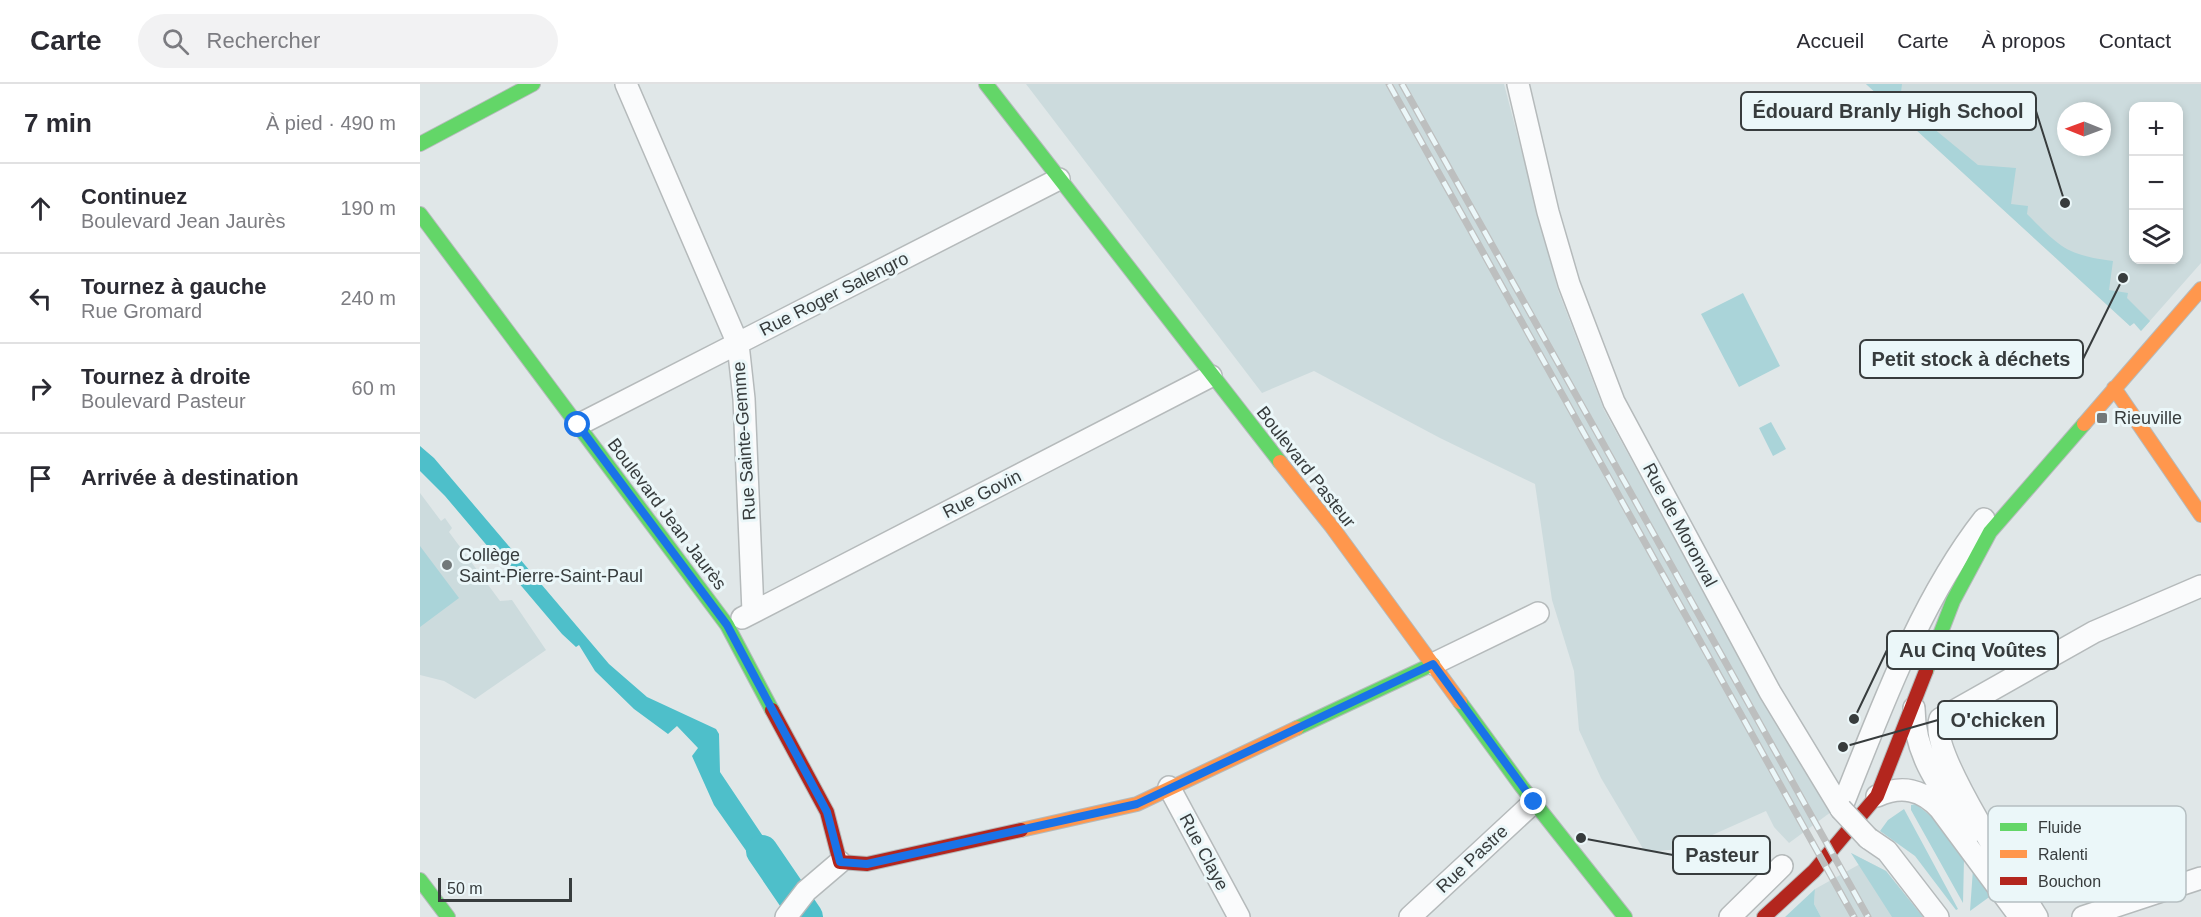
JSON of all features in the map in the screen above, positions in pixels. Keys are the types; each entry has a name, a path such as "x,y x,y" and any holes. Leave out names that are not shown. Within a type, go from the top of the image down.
{"main road":[{"path":"420,144 533,84"},
{"name":"Boulevard Pasteur","path":"986,84 1211,376 1332,527 1534,802 1594,874 1625,917"},
{"name":"Boulevard Jean Jaurès","path":"420,214 727,625 827,812 840,862"},
{"path":"1764,917 1814,872 1877,796 1915,705 1953,601 1968,568 1990,532 2201,289"},
{"path":"2114,388 2201,515"},
{"path":"840,862 867,864 1137,804 1433,664"},
{"name":"Boulevard Pasteur","path":"1594,874 1618,917"},
{"path":"420,880 448,917"}],"street":[{"name":"Rue Sainte-Gemme","path":"626,84 738,344 744,399 753,612"},
{"name":"Rue de Moronval","path":"1518,84 1548,212 1569,284 1614,402 1770,692 1841,809 1868,838 1887,851 1938,917"},
{"name":"Rue Roger Salengro","path":"578,425 1059,179"},
{"name":"Rue Govin","path":"753,612 1211,376"},
{"path":"1841,809 1936,591 1976,529 2004,494 2016,485 2037,476"},
{"path":"1988,837 1946,758 1938,735 1940,719 2094,632 2201,586"},
{"path":"727,625 753,612"},
{"path":"1433,664 1538,613"},
{"path":"1915,705 1917,744 1929,770 1988,856"},
{"name":"Rue Claye","path":"1169,787 1239,917"},
{"path":"1877,796 1889,791 1908,789 1928,796 1940,808 1988,873"},
{"name":"Rue Pastre","path":"1410,917 1534,802"},
{"path":"788,915 806,891 840,862"},
{"path":"1730,917 1782,866"},
{"path":"2186,883 2201,878"},
{"path":"2009,902 2020,917"},
{"path":"2020,902 2030,917"},
{"path":"2028,902 2037,917"},
{"path":"2083,917 2128,902"}],"shaded area":[{"path":"1026,84 1504,84 1558,290 1604,410 1708,600 1831,812 1789,843 1774,827 1766,811 1681,849 1645,852 1601,778 1579,730 1574,671 1552,600 1535,484 1440,438 1314,371 1262,393"},
{"path":"1866,84 2201,84 2201,263 2141,331 2134,323 2130,326"},
{"path":"1866,84 1902,84 1900,101 1905,102 1910,109 1978,165 2016,168 2011,204 2028,206 2027,214 2065,248 2084,256 2113,261 2109,290 2128,293 2127,298 2150,321 2141,331 2134,323 2130,326"},
{"path":"1743,293 1780,366 1739,387 1701,314"},
{"path":"1771,422 1786,449 1773,456 1759,428"},
{"name":"Collège Saint-Pierre-Saint-Paul","path":"420,493 441,521 445,518 452,528 449,532 500,601 512,600 546,650 475,699 444,681 420,675"},
{"path":"420,546 459,598 420,627"},
{"path":"1916,804 1933,818 1964,859 1963,903 1911,810 1911,805"},
{"path":"1904,809 1958,909 1956,910 1915,856 1880,831 1888,820"},
{"path":"1851,853 1886,871 1923,917 1821,917 1814,904 1815,889 1860,864"},
{"path":"1851,853 1886,871 1923,917 1892,917"},
{"path":"1973,869 1988,890 1988,898 1970,911"},
{"path":"1815,889 1814,904 1821,917 1785,917"}],"water":[{"path":"420,446 434,458 609,664 647,697 716,729 719,734 720,772 793,881 775,892 714,805 692,756 698,748 677,726 668,734 634,709 595,671 579,645 576,647 562,634 445,496 420,471"}],"waterway":[{"path":"762,851 807,917"}],"railway":[{"path":"1389,84 1854,917"},
{"path":"1402,84 1868,917"}],"traffic: fast":[{"path":"420,144 533,84"},
{"path":"986,84 1280,462"},
{"path":"420,214 727,625 772,710"},
{"path":"1926,671 1953,601 1990,532 2084,424"},
{"path":"1297,728 1433,664"},
{"path":"1460,702 1522,787 1625,917"},
{"path":"420,880 448,917"}],"traffic: slow":[{"path":"2084,424 2201,289"},
{"path":"2114,388 2201,515"},
{"path":"1280,462 1332,527 1460,702"},
{"path":"1021,830 1137,804 1297,728"}],"traffic: jam":[{"path":"1764,917 1814,871 1877,796 1926,671"},
{"path":"772,710 827,812 840,862 867,864 1021,830"}],"place":[{"name":"Édouard Branly High School","path":"2065,203"},
{"name":"Petit stock à déchets","path":"2123,278"},
{"name":"Rieuville","path":"2102,418"},
{"name":"Collège Saint-Pierre-Saint-Paul","path":"447,565"},
{"name":"Au Cinq Voûtes","path":"1854,719"},
{"name":"O'chicken","path":"1843,747"},
{"name":"Pasteur","path":"1581,838"}],"route":[{"path":"578,425 727,625 827,812 840,862 867,864 1137,804 1433,664 1534,802"}]}
